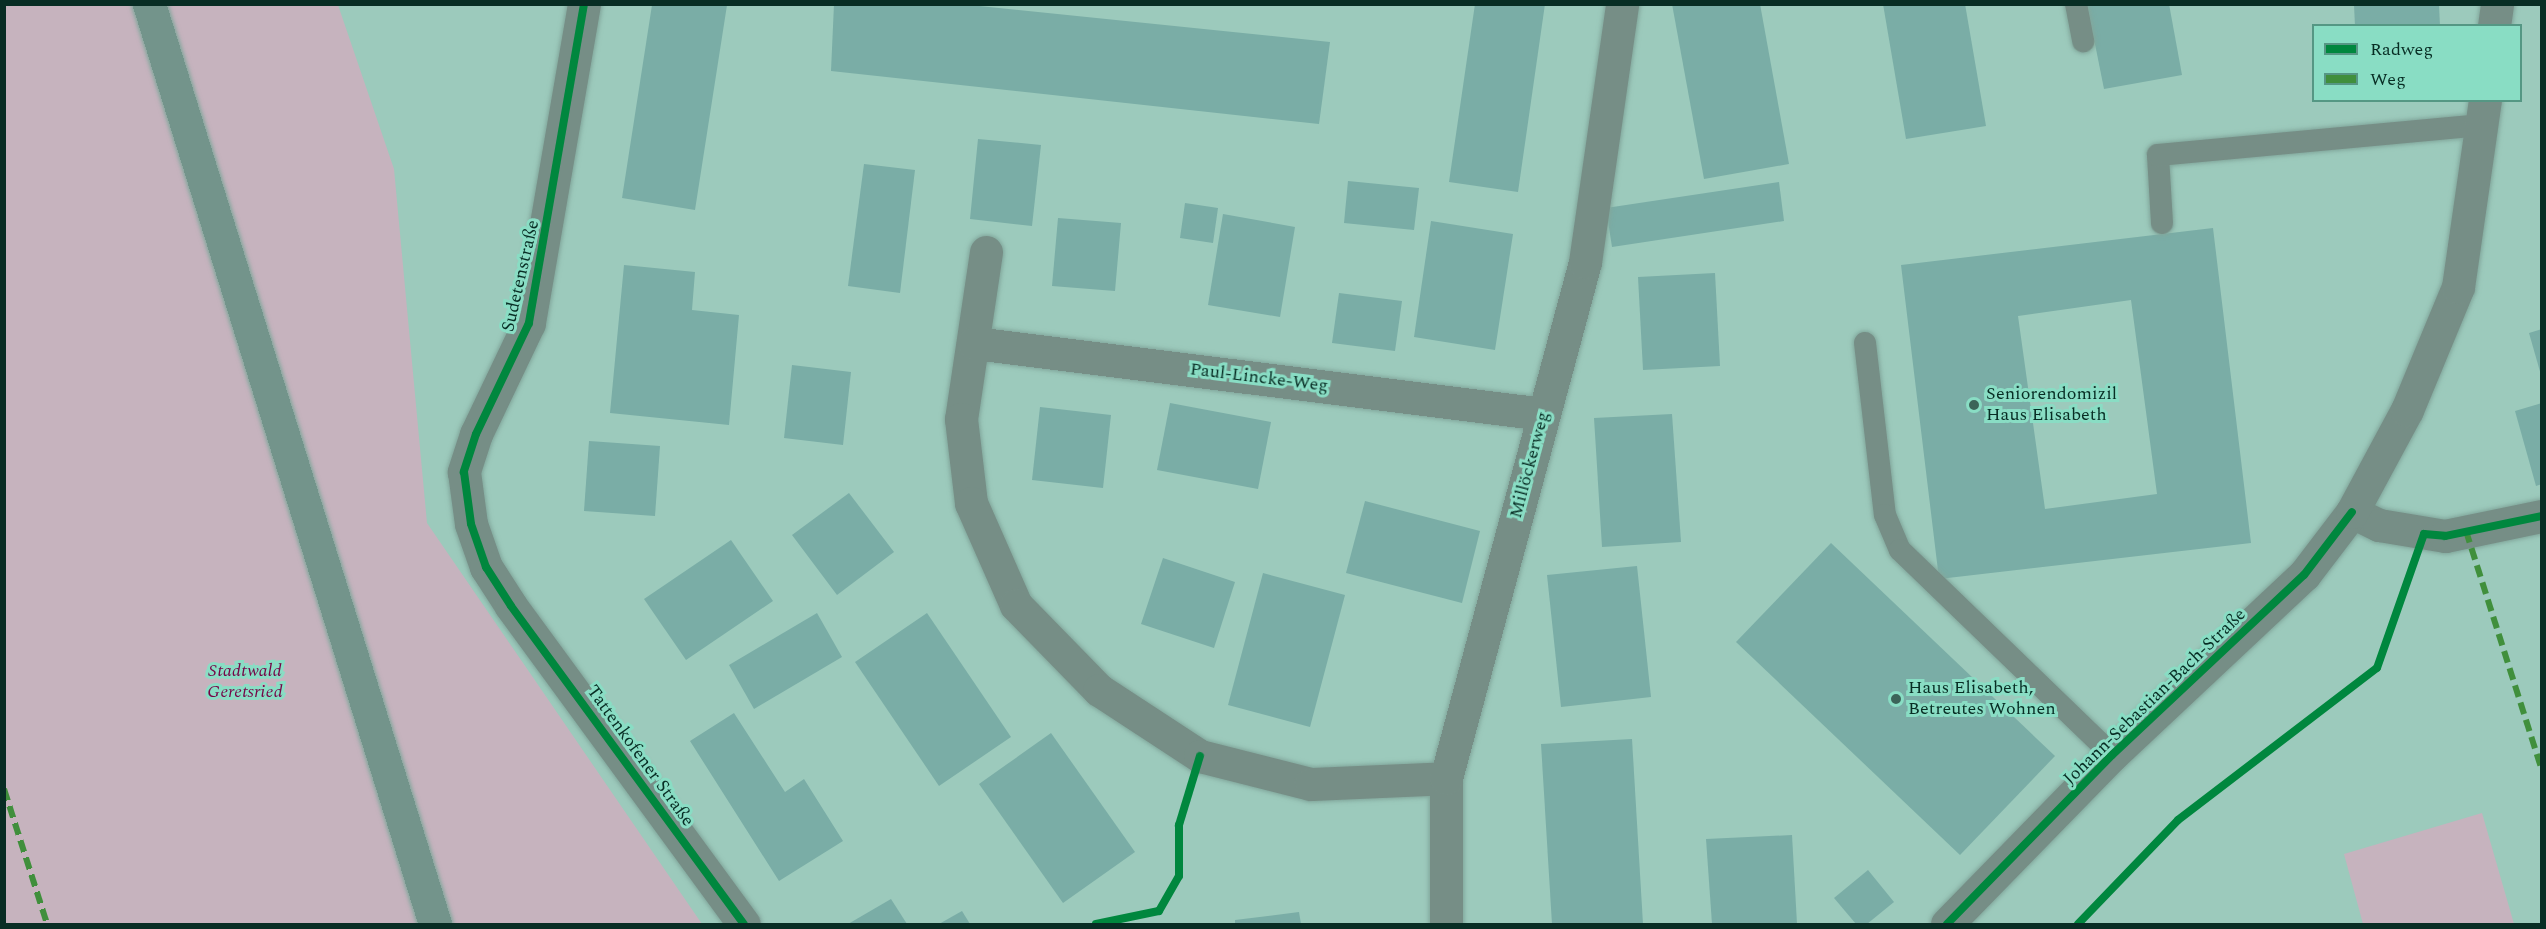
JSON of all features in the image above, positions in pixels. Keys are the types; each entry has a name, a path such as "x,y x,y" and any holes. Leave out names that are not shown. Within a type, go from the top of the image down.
{"main road":[{"path":"149,4 435,924"}],"street":[{"name":"Sudetenstraße","path":"511,606 486,567 471,524 464,472 476,435 529,323 584,4"},
{"name":"Millöckerweg","path":"1446,924 1446,778 1585,262 1622,4"},
{"path":"2494,24 2497,4"},
{"name":"Johann-Sebastian-Bach-Straße","path":"1947,924 2112,755 2304,575 2352,512 2408,410 2458,287 2484,113"},
{"path":"986,252 961,419 971,503 1016,605 1099,690 1211,759 1311,784 1446,778"},
{"name":"Paul-Lincke-Weg","path":"974,343 1544,414"},
{"path":"2352,512 2379,525 2445,536 2541,516"},
{"name":"Tattenkofener Straße","path":"511,606 744,924"}],"lane":[{"path":"2076,4 2083,41"},
{"path":"2162,224 2158,155 2484,113"},
{"path":"1865,343 1885,515 1900,550 2112,755"}],"green space":[{"name":"Stadtwald Geretsried","path":"5,5 338,5 394,169 427,523 702,924 5,924"},
{"path":"2482,813 2514,924 2363,924 2344,854"}],"building":[{"path":"834,4 960,4 1330,42 1319,124 831,71"},
{"path":"1475,4 1545,4 1518,192 1449,182"},
{"path":"1672,4 1760,4 1789,164 1704,179"},
{"path":"1883,4 1965,4 1986,126 1906,139"},
{"path":"2087,4 2169,4 2182,75 2104,89"},
{"path":"652,5 727,5 695,210 622,198"},
{"path":"2354,5 2439,5 2440,24 2355,24"},
{"path":"978,139 1041,145 1032,226 970,219"},
{"path":"864,164 915,170 900,293 848,286"},
{"path":"1348,181 1419,188 1414,230 1344,223"},
{"path":"1779,182 1784,221 1612,247 1606,208"},
{"path":"1185,203 1218,208 1213,243 1180,238"},
{"path":"1223,214 1295,227 1280,317 1208,305"},
{"path":"1058,218 1121,223 1115,291 1052,286"},
{"path":"1431,221 1513,234 1495,350 1414,337"},
{"name":"Seniorendomizil Haus Elisabeth","path":"2213,228 2251,543 1939,579 1901,265","holes":["2131,300 2157,494 2045,509 2018,316"]},
{"path":"624,265 695,272 692,310 739,315 729,425 610,413"},
{"path":"1715,273 1720,366 1643,370 1638,277"},
{"path":"1339,293 1402,301 1395,351 1332,343"},
{"path":"2542,329 2542,374 2541,375 2529,333"},
{"path":"792,365 851,372 843,445 784,438"},
{"path":"1170,403 1271,422 1258,489 1157,470"},
{"path":"2542,403 2542,484 2536,486 2515,411"},
{"path":"1040,407 1111,415 1103,488 1032,480"},
{"path":"1672,414 1681,542 1602,547 1594,418"},
{"path":"589,441 660,446 655,516 584,511"},
{"path":"849,493 894,552 837,595 792,535"},
{"path":"1365,501 1480,531 1462,603 1346,573"},
{"path":"731,540 773,601 686,660 644,599"},
{"name":"Haus Elisabeth, Betreutes Wohnen","path":"1831,543 2055,756 1960,855 1736,642"},
{"path":"1163,558 1235,582 1214,648 1141,624"},
{"path":"1637,566 1651,697 1561,707 1547,575"},
{"path":"1263,573 1345,595 1310,727 1228,705"},
{"path":"817,613 842,657 754,709 729,665"},
{"path":"927,613 1011,737 939,786 855,662"},
{"path":"734,713 785,792 804,779 843,841 779,881 690,741"},
{"path":"1051,733 1135,852 1063,903 979,784"},
{"path":"1632,739 1643,924 1552,924 1541,744"},
{"path":"1792,835 1797,924 1712,924 1706,839"},
{"path":"1868,870 1894,902 1867,924 1856,924 1834,898"},
{"path":"891,899 907,924 848,924"},
{"path":"962,911 970,924 939,924"},
{"path":"1299,912 1301,924 1235,924 1235,920"}],"marked path":[{"path":"2466,531 2542,771"},
{"path":"4,789 47,924"}],"cycle path":[{"path":"584,4 529,323 476,434 464,472 471,524 486,567 511,606 744,924"},
{"path":"1947,924 2112,755 2304,575 2352,512"},
{"path":"2078,924 2178,820 2377,668 2424,534 2445,536 2542,516"},
{"path":"1096,924 1159,911 1179,876 1179,825 1200,756"}],"place":[{"name":"Seniorendomizil Haus Elisabeth","path":"1974,405"},
{"name":"Haus Elisabeth, Betreutes Wohnen","path":"1896,699"}]}
